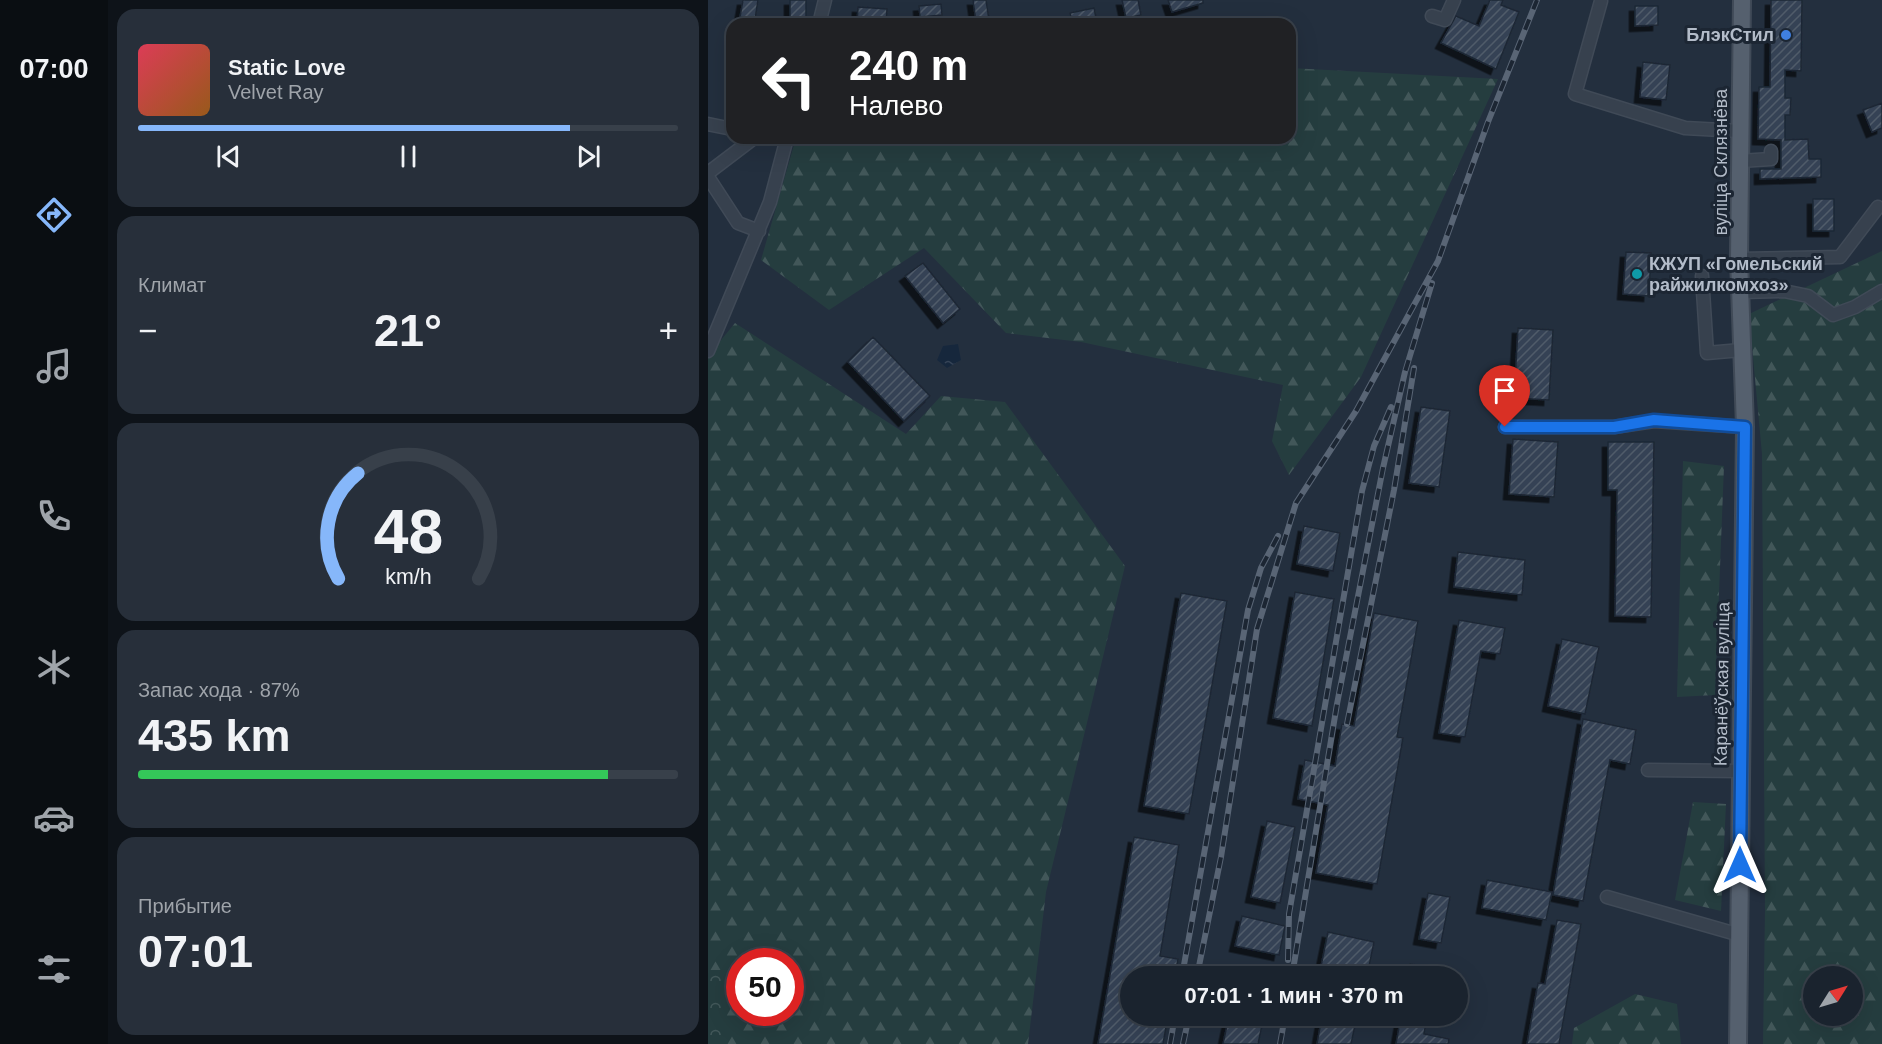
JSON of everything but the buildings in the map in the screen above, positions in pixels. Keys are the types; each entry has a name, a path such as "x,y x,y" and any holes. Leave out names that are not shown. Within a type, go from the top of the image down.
{"main road":[{"name":"вуліца Склязнёва","path":"1742,0 1739,259 1742,324"},
{"name":"Каранёўская вуліца","path":"1738,1044 1745,427 1742,324"}],"street":[{"path":"820,18 825,0"},
{"path":"1432,16 1445,20 1454,0"},
{"path":"1601,1 1575,94 1685,128 1740,131"},
{"path":"708,124 726,128"},
{"path":"746,144 708,175 738,223 759,231"},
{"path":"708,351 770,202 785,144"},
{"path":"1740,161 1771,159 1771,152"},
{"path":"1739,259 1840,257 1878,207"},
{"path":"1702,276 1707,353 1741,350"},
{"path":"1740,292 1784,291 1808,296 1833,315 1855,307 1882,291"},
{"path":"1505,427 1614,427 1654,420 1745,427"},
{"path":"1648,770 1740,771"},
{"path":"1607,897 1740,936"}],"green space":[{"path":"1296,68 1498,79 1361,377 1289,475 1272,441 1283,385 1081,342 1006,333 924,248 829,310 761,260 794,144 1296,144"},
{"path":"1882,251 1882,1044 1763,1044 1765,910 1762,454 1749,314"},
{"path":"735,323 906,434 941,396 1005,402 1125,566 1046,892 1028,1044 708,1044 708,356"},
{"path":"1683,461 1724,466 1715,695 1677,697"},
{"path":"1693,802 1726,804 1721,911 1675,900"},
{"path":"708,970 723,970 722,1044 708,1044"},
{"path":"1635,994 1677,1004 1681,1044 1572,1044 1574,1028"}],"water":[{"path":"958,344 961,360 947,368 937,360 943,346"}],"railway":[{"path":"1199,966 1221,857 1257,629 1296,503 1356,411 1438,261 1488,122 1537,0"},
{"path":"1294,966 1337,704 1383,468 1405,372 1432,283"},
{"path":"1347,724 1394,490 1414,368"},
{"path":"1288,960 1289,914 1362,491 1374,446 1391,407"},
{"path":"1184,966 1248,610 1261,568 1278,536"},
{"path":"1170,1044 1173,1026"},
{"path":"1183,1044 1187,1026"},
{"path":"1280,1044 1283,1026"}],"place":[{"name":"БлэкСтил","path":"1786,35"},
{"name":"КЖУП «Гомельский райжилкомхоз»","path":"1637,274"}],"route":[{"path":"1505,427 1614,427 1654,420 1745,427 1740,865"}]}
